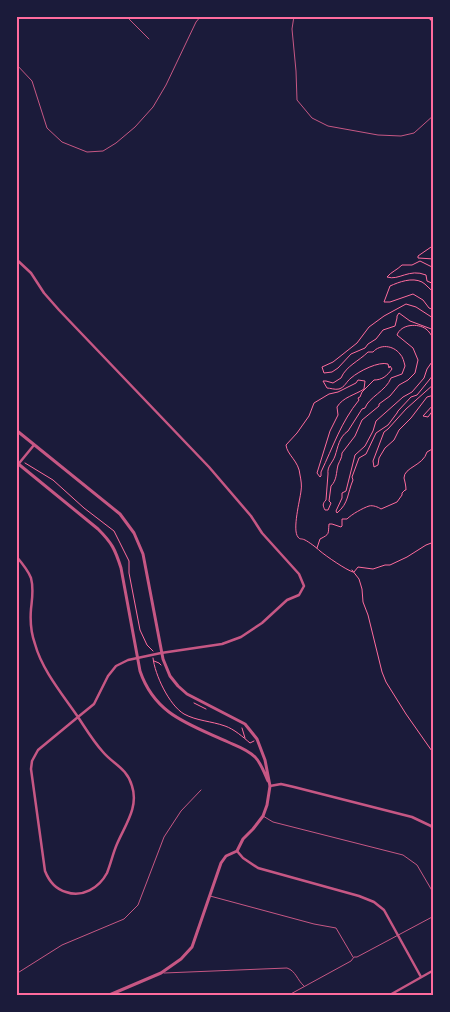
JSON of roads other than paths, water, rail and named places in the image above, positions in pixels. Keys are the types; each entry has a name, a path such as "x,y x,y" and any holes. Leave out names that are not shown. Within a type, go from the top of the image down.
{"main road":[{"path":"429,16 434,21"}],"street":[{"path":"16,259 31,272 50,300 209,467 251,516 262,533 300,574 304,586 299,595 287,600 262,623 241,637 222,644 128,660 116,666 108,676 94,704 78,717 38,750 32,761 31,769 45,871 49,880 63,892 73,894 87,892 104,878 130,818 134,803 132,787 128,777 121,768 99,748 78,717 44,666 33,638 31,624 32,582 27,569 16,556"},
{"path":"16,430 125,520 141,546 161,653 167,671 187,694 245,724 256,739 265,760 270,786 267,805 262,816 243,840 237,852 226,856 221,863 192,948 181,959 161,973 107,996"},
{"path":"35,444 17,464 98,529 110,541 117,554 140,671 146,685 159,704 178,719 250,753 260,764 270,786"},
{"path":"270,786 281,784 412,817 434,829"},
{"path":"237,852 258,868 359,896 374,902 384,910 421,977"},
{"path":"388,996 434,970"}],"lane":[{"path":"126,16 149,39"},
{"path":"16,64 32,81 47,128 62,142 87,152 103,151 135,127 152,107 166,84 196,22 201,16"},
{"path":"294,16 292,30 297,100 312,118 328,126 378,135 401,136 414,133 434,116"},
{"path":"16,974 62,945 124,919 138,905 164,837 181,811 201,790"},
{"path":"262,816 273,822 403,855 417,865 434,894"},
{"path":"210,896 314,924 336,928 354,957"},
{"path":"287,996 351,961 354,957 434,916"},
{"path":"161,973 287,968 293,971 305,986"}]}
